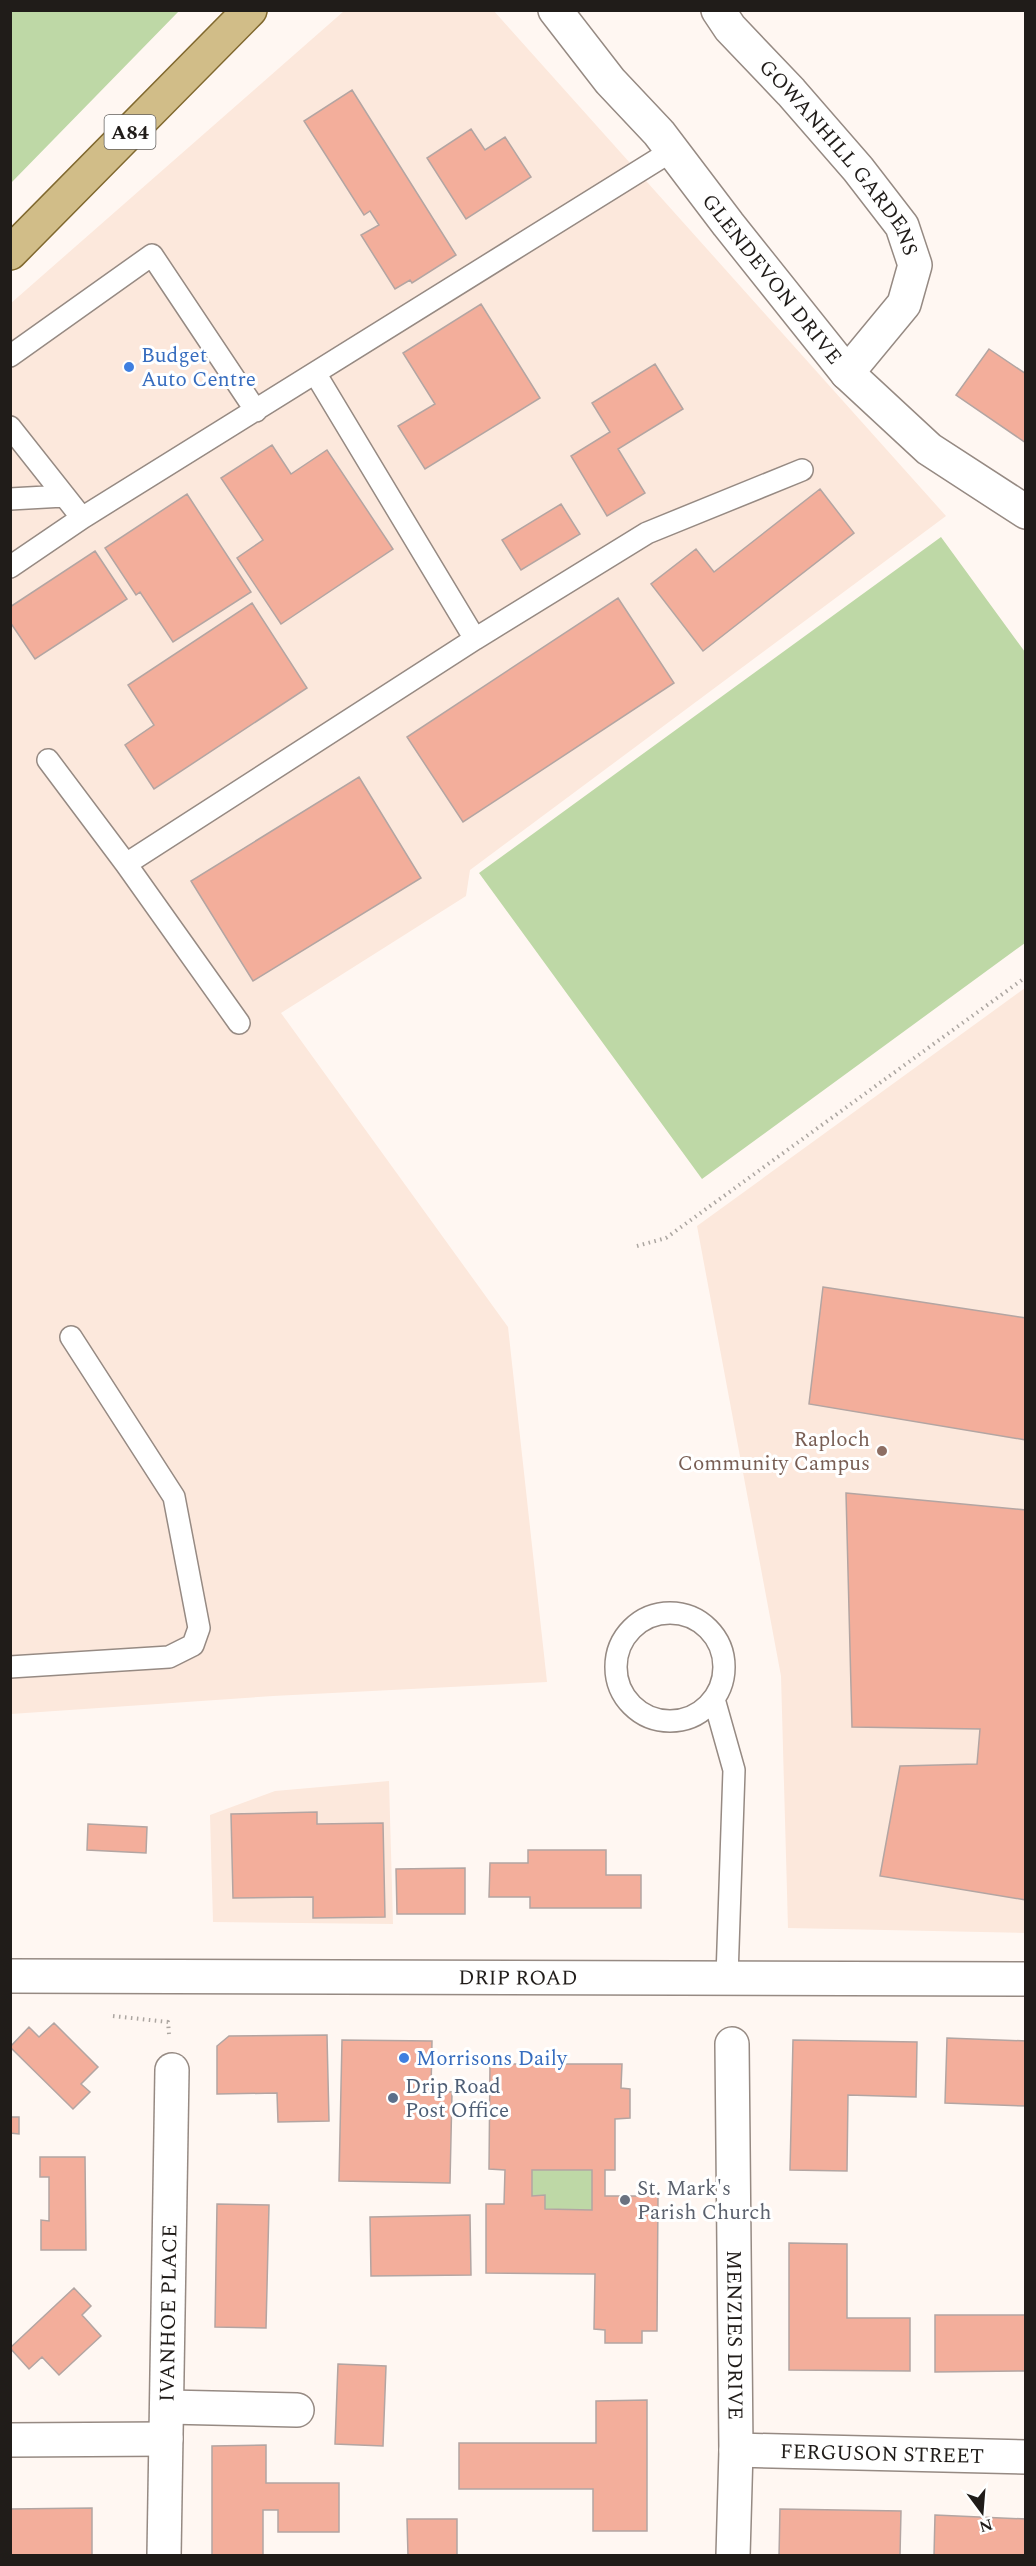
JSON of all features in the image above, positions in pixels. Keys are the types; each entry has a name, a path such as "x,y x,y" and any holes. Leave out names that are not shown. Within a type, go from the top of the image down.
{"main road":[{"name":"A84","path":"10,254 250,10"}],"street":[{"name":"GLENDEVON DRIVE","path":"555,10 610,81 673,150 728,224 847,374 929,448 1026,512"},
{"name":"GOWANHILL GARDENS","path":"718,10 730,27 791,92 858,170 902,226 915,265 904,304 847,374"},
{"name":"DRIP ROAD","path":"10,1976 727,1977 1026,1980"},
{"name":"MENZIES DRIVE","path":"732,2044 736,2450 733,2556"},
{"name":"IVANHOE PLACE","path":"164,2556 172,2070"},
{"path":"10,2440 297,2410"},
{"name":"FERGUSON STREET","path":"736,2450 1026,2457"}],"lane":[{"path":"10,567 82,518 673,150"},
{"path":"10,356 152,255 256,411"},
{"path":"315,373 476,639"},
{"path":"10,427 82,518"},
{"path":"126,864 476,639 647,533 802,470"},
{"path":"10,500 64,496"},
{"path":"48,760 126,864 239,1023"},
{"path":"10,1667 169,1657 193,1645 199,1628 174,1497 71,1337"},
{"path":"714,1699 701,1711 685,1719 668,1721 650,1717 635,1708 624,1695 617,1679 616,1661 621,1644 630,1630 643,1620 658,1614 675,1613 691,1617 705,1626 716,1638 723,1660 721,1684 714,1699 734,1770 727,1977"}],"path":[{"path":"637,1246 666,1238 1026,977"},
{"path":"112,2016 168,2022 172,2070"}],"shaded area":[{"path":"344,11 494,11 946,516 470,870 466,896 281,1013 508,1327 547,1682 273,1696 11,1714 10,304"},
{"name":"Raploch Community Campus","path":"1025,988 1025,1933 788,1928 781,1676 697,1226"},
{"path":"389,1781 393,1924 213,1922 210,1815 275,1791"}],"green space":[{"path":"10,11 179,11 11,183"},
{"path":"941,537 1025,652 1025,943 702,1179 479,873"},
{"path":"532,2170 592,2170 592,2210 545,2209 545,2195 532,2196"}],"building":[{"path":"352,90 456,255 412,283 410,280 395,289 361,235 379,225 370,211 364,215 304,121"},
{"path":"471,129 485,150 505,137 531,177 466,219 427,158"},
{"path":"481,304 540,398 425,469 398,426 435,404 403,353"},
{"path":"989,349 1026,374 1026,443 956,395"},
{"path":"655,364 683,409 618,449 645,493 607,516 571,456 610,432 592,403"},
{"path":"272,445 291,474 327,450 393,549 281,624 237,558 263,540 221,478"},
{"path":"820,489 854,533 703,651 651,584 696,549 714,572"},
{"path":"187,494 251,592 173,642 140,592 136,595 105,548"},
{"path":"561,504 580,534 521,570 502,540"},
{"path":"95,551 127,599 35,659 10,622 10,607"},
{"path":"618,598 674,683 463,822 407,737"},
{"path":"252,603 307,688 154,789 125,745 154,725 128,685"},
{"path":"359,777 421,878 253,981 191,881"},
{"path":"823,1287 1026,1318 1026,1440 809,1404"},
{"path":"846,1493 1026,1510 1026,1900 880,1876 900,1766 977,1764 980,1729 852,1727"},
{"path":"317,1812 317,1824 383,1823 385,1917 313,1918 313,1897 233,1898 231,1814"},
{"path":"88,1824 147,1827 146,1853 87,1850"},
{"path":"528,1850 606,1850 606,1875 641,1875 641,1908 530,1908 530,1897 489,1897 490,1863 528,1863"},
{"path":"465,1868 465,1914 397,1914 396,1869"},
{"path":"54,2023 98,2067 81,2084 90,2092 73,2109 10,2047 29,2027 39,2037"},
{"path":"327,2035 329,2121 278,2122 277,2093 217,2094 217,2046 229,2036"},
{"path":"947,2038 1026,2041 1026,2106 945,2103"},
{"path":"342,2040 432,2041 431,2091 452,2092 450,2183 339,2181"},
{"path":"793,2040 917,2042 916,2097 848,2095 847,2171 790,2170"},
{"name":"St. Mark's Parish Church","path":"490,2064 622,2064 621,2088 630,2089 630,2118 615,2119 615,2170 605,2170 605,2196 658,2196 657,2331 642,2331 642,2343 605,2343 605,2330 594,2329 595,2274 486,2273 486,2204 504,2204 505,2170 489,2169","holes":["532,2170 592,2170 592,2210 545,2209 545,2195 532,2196"]},
{"path":"10,2117 19,2117 19,2134 10,2133"},
{"path":"40,2157 85,2157 86,2250 41,2250 41,2220 49,2221 49,2177 40,2177"},
{"path":"217,2204 269,2205 266,2328 215,2327"},
{"path":"470,2215 471,2275 371,2276 370,2217"},
{"path":"789,2243 847,2244 847,2318 910,2318 910,2371 789,2370"},
{"path":"74,2288 91,2306 82,2315 101,2336 59,2375 42,2357 29,2369 10,2348"},
{"path":"935,2315 1026,2315 1026,2371 935,2372"},
{"path":"338,2364 386,2366 383,2446 335,2444"},
{"path":"647,2400 647,2531 593,2531 593,2489 459,2489 459,2443 596,2443 596,2401"},
{"path":"266,2445 266,2483 339,2483 339,2532 278,2532 278,2510 263,2510 263,2556 212,2556 212,2446"},
{"path":"92,2508 92,2556 10,2556 10,2509"},
{"path":"780,2509 901,2511 900,2556 779,2556"},
{"path":"935,2515 1026,2519 1026,2556 934,2556"},
{"path":"407,2519 457,2519 457,2556 408,2556"}],"place":[{"name":"Budget Auto Centre","path":"129,367"},
{"name":"Raploch Community Campus","path":"882,1451"},
{"name":"Morrisons Daily","path":"404,2058"},
{"name":"Drip Road Post Office","path":"393,2098"},
{"name":"St. Mark's Parish Church","path":"625,2200"}]}
